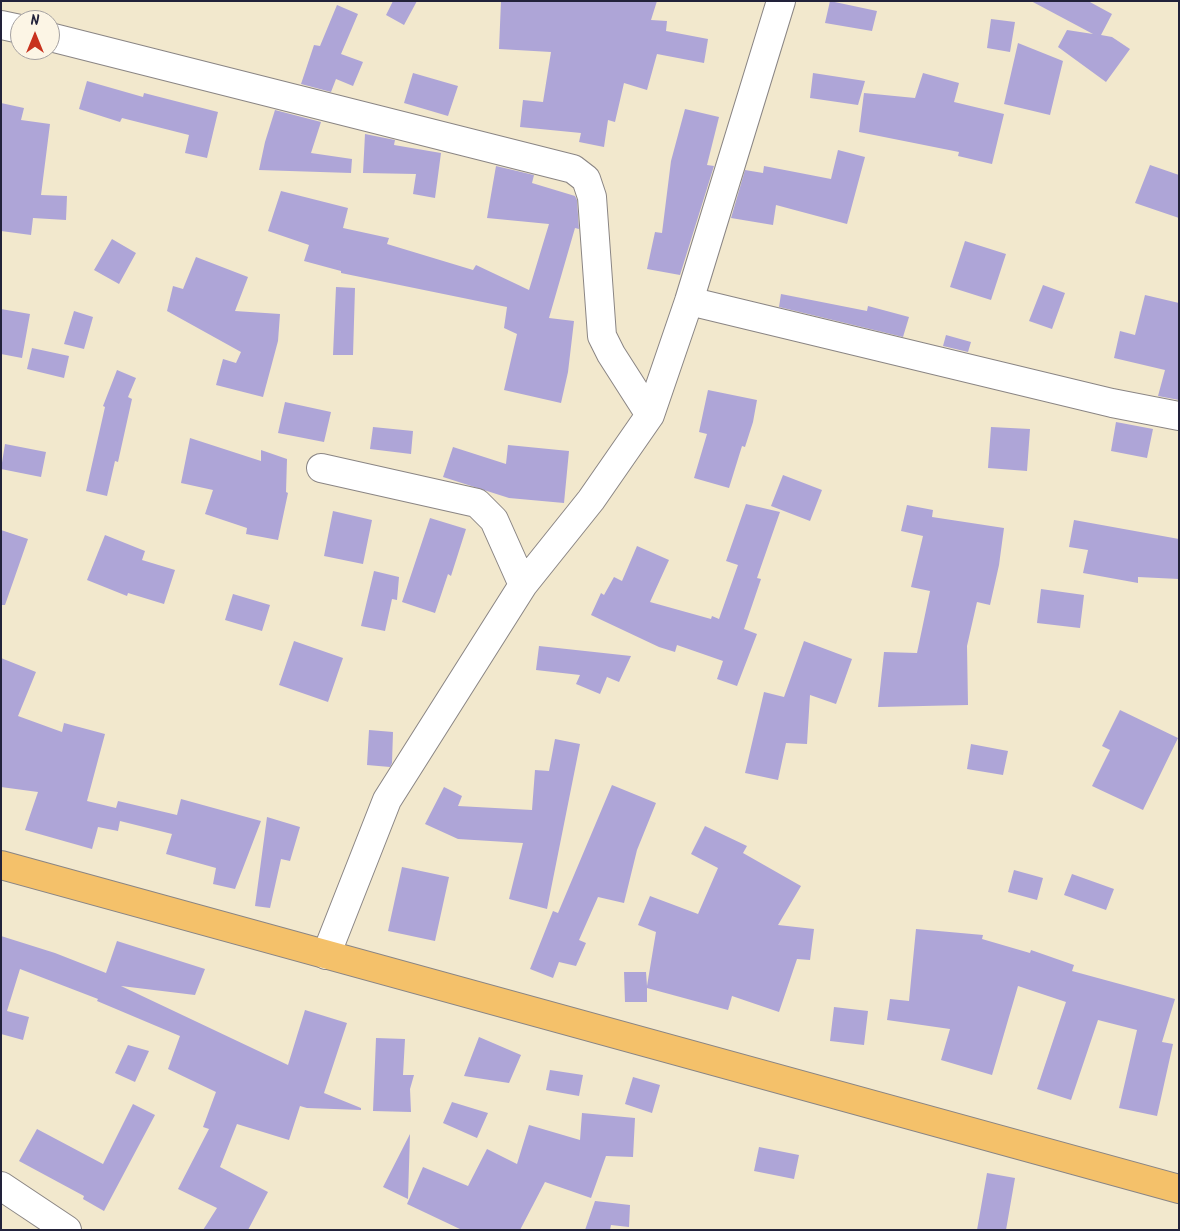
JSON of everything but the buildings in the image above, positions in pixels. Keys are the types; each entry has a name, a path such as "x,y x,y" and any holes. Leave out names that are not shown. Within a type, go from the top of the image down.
{"main road":[{"path":"1,865 1179,1189"}],"street":[{"path":"326,955 387,800 523,585 591,500 650,415 688,301 781,1"},
{"path":"60,40 573,169 586,179 592,197 602,336 610,354 650,415"},
{"path":"688,301 1083,396 1179,416"},
{"path":"321,468 477,503 494,520 523,585"},
{"path":"1,1186 67,1230"}]}
